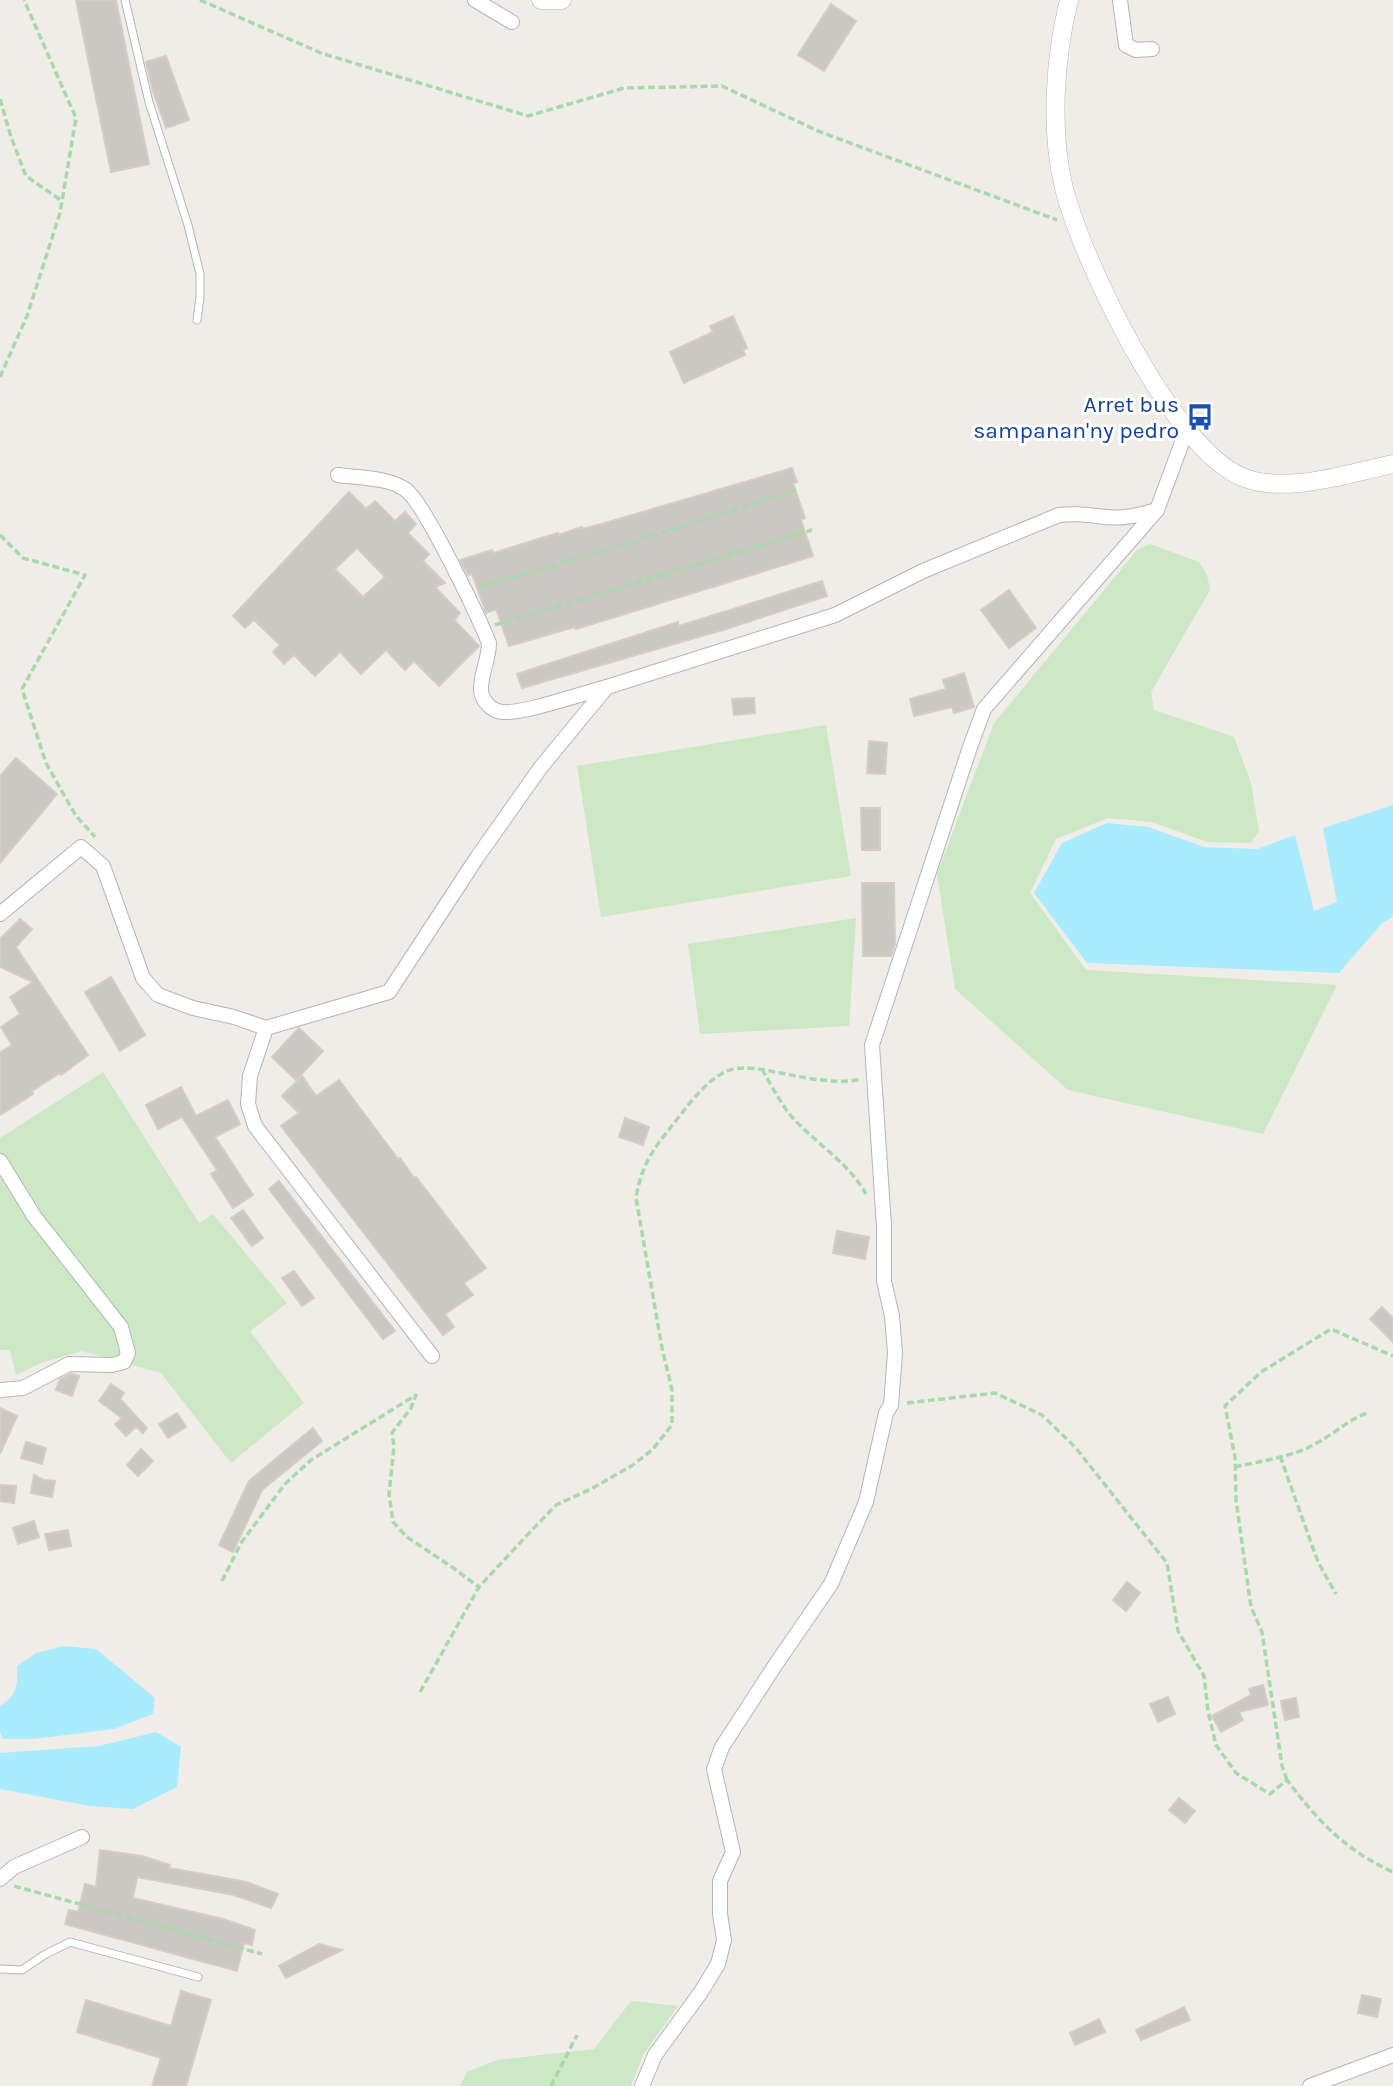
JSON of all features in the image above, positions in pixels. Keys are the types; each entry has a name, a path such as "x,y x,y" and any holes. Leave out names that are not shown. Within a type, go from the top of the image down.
{"street":[{"path":"475,0 512,22"},
{"path":"541,0 562,0"},
{"path":"1069,0 1060,37 1056,132 1063,183 1076,226 1123,331 1187,429 1211,457 1242,477 1276,484 1311,481 1393,464"},
{"path":"1119,0 1126,45 1136,50 1152,49"},
{"path":"642,2086 655,2055 718,1964 724,1940 720,1914 720,1881 733,1852 714,1769 722,1747 831,1584 866,1502 886,1413 891,1405 895,1353 892,1316 884,1280 884,1226 872,1045 969,750 984,709 1157,510 1187,429"},
{"path":"338,475 383,481 407,491 423,512 489,643 489,659 483,673 481,693 488,706 500,713 518,711 607,687 835,615 923,571 1059,515 1082,513 1106,517 1133,517 1157,510"},
{"path":"0,914 81,846 103,866 143,978 158,995 193,1008 234,1017 266,1028 388,992 509,812 607,687"},
{"path":"266,1028 250,1076 248,1104 256,1126 432,1356"},
{"path":"0,1161 34,1216 121,1328 128,1353 124,1362 112,1365 69,1364 23,1388 0,1390"},
{"path":"6,1882 14,1867 82,1837"},
{"path":"1310,2086 1393,2055"}],"lane":[{"path":"125,0 149,102 188,225 200,274 197,320"},
{"path":"0,1969 22,1969 70,1942 198,1977"}],"path":[{"path":"0,377 27,316 62,201 76,118 24,0"},
{"path":"201,0 321,53 528,116 624,88 722,86 818,131 1076,226"},
{"path":"0,99 26,176 62,201"},
{"path":"464,591 611,549 796,490"},
{"path":"483,628 812,530"},
{"path":"0,535 23,558 85,575 22,689 46,763 76,816 100,844"},
{"path":"420,1692 479,1587 556,1505 633,1465 652,1450 672,1425 672,1390 636,1198 648,1157 692,1099 713,1078 736,1067 761,1068 828,1081 851,1082 873,1076"},
{"path":"761,1068 789,1113 857,1177 870,1201"},
{"path":"1393,1356 1331,1329 1261,1373 1225,1406 1251,1607 1262,1632 1282,1766 1287,1780 1315,1816 1349,1846 1393,1872"},
{"path":"891,1405 995,1393 1042,1415 1075,1447 1167,1563 1178,1631 1204,1676 1216,1745 1236,1773 1270,1794 1287,1780"},
{"path":"222,1581 241,1543 285,1484 311,1460 416,1395 411,1408 392,1433 394,1446 389,1494 393,1522 407,1537 479,1587"},
{"path":"1235,1467 1312,1446 1343,1427 1352,1418 1367,1413"},
{"path":"1280,1456 1318,1562 1336,1594"},
{"path":"6,1882 262,1954"},
{"path":"551,2086 577,2035"}],"green space":[{"path":"1150,544 1199,562 1207,575 1210,590 1151,692 1154,710 1234,737 1251,783 1259,831 1251,843 1207,842 1152,822 1108,818 1056,839 1030,893 1086,970 1337,985 1263,1134 1068,1090 955,989 937,874 994,723 1138,549"},
{"path":"826,725 851,876 601,917 577,766"},
{"path":"856,918 849,1026 700,1034 688,944"},
{"path":"103,1072 199,1223 213,1214 287,1303 250,1331 304,1403 231,1463 161,1373 82,1351 41,1363 16,1375 10,1350 0,1350 0,1138"},
{"path":"631,2001 678,2006 643,2055 631,2086 460,2086 467,2072 497,2060 594,2049"}],"water":[{"path":"1393,805 1393,917 1382,923 1339,973 1087,963 1034,893 1062,843 1107,823 1148,827 1204,847 1257,849 1295,835 1314,911 1337,902 1323,828"},
{"path":"64,1646 96,1649 155,1698 153,1714 114,1729 34,1739 3,1739 0,1732 0,1706 10,1698 15,1689 17,1666 36,1653"},
{"path":"156,1732 181,1747 177,1787 133,1809 90,1806 0,1789 0,1753 99,1746"}],"building":[{"path":"76,0 116,0 149,164 111,172"},
{"path":"831,4 856,21 824,71 798,55"},
{"path":"166,56 189,120 166,128 146,62"},
{"path":"733,316 747,348 743,350 745,355 684,383 670,352 713,332 710,326"},
{"path":"792,468 797,482 793,483 805,518 801,520 813,556 576,629 575,627 509,646 496,609 486,613 472,574 468,575 460,560 605,523"},
{"path":"349,492 366,509 375,501 395,521 405,512 416,524 408,533 429,554 423,561 445,583 435,587 460,613 454,620 479,646 439,686 414,661 405,670 386,650 361,674 340,652 315,676 294,655 284,664 273,652 280,645 254,620 245,628 233,616","holes":["357,548 385,577 363,597 335,569"]},
{"path":"822,581 827,596 726,629 522,688 517,674 678,622 679,626"},
{"path":"1009,590 1036,628 1009,648 981,610"},
{"path":"964,673 974,707 954,713 952,707 914,716 910,699 946,689 943,680"},
{"path":"754,698 755,713 734,715 732,699"},
{"path":"869,741 887,743 885,774 867,773"},
{"path":"16,758 57,794 0,863 0,776"},
{"path":"861,808 880,808 880,850 862,850"},
{"path":"862,883 894,883 895,944 891,956 863,956"},
{"path":"20,919 32,929 16,947 88,1055 0,1115 0,1053 12,1045 1,1027 20,1014 10,997 33,982 0,967 0,939"},
{"path":"111,977 145,1035 120,1051 85,992"},
{"path":"299,1028 323,1051 296,1080 272,1057"},
{"path":"302,1076 316,1096 339,1080 398,1159 400,1158 414,1178 416,1177 486,1268 464,1283 473,1295 445,1314 454,1327 443,1335 281,1126 299,1113 282,1096"},
{"path":"181,1087 196,1116 228,1100 240,1124 215,1137 253,1195 233,1208 211,1174 217,1170 182,1117 158,1129 146,1105"},
{"path":"625,1118 649,1127 643,1145 619,1137"},
{"path":"279,1181 395,1331 383,1339 269,1189"},
{"path":"243,1210 263,1238 252,1246 231,1218"},
{"path":"837,1231 869,1237 865,1259 833,1253"},
{"path":"294,1271 314,1298 302,1306 282,1278"},
{"path":"1382,1307 1393,1318 1393,1342 1370,1319"},
{"path":"71,1374 79,1376 72,1396 56,1390 60,1379"},
{"path":"111,1384 124,1393 120,1399 147,1428 143,1433 136,1427 126,1436 115,1424 122,1418 99,1401"},
{"path":"0,1408 17,1416 0,1454"},
{"path":"177,1413 186,1427 168,1438 159,1424"},
{"path":"313,1428 322,1441 262,1490 233,1552 219,1545 249,1481"},
{"path":"26,1442 46,1448 42,1464 21,1458"},
{"path":"141,1449 153,1461 138,1476 127,1465"},
{"path":"34,1475 55,1481 52,1497 31,1493"},
{"path":"0,1485 16,1486 14,1503 0,1501"},
{"path":"34,1521 39,1537 18,1544 13,1528"},
{"path":"68,1530 71,1546 49,1550 45,1534"},
{"path":"1127,1582 1140,1593 1126,1611 1113,1600"},
{"path":"1263,1685 1268,1705 1239,1712 1243,1720 1221,1732 1212,1716 1251,1695 1249,1689"},
{"path":"1168,1697 1175,1714 1158,1722 1150,1704"},
{"path":"1296,1698 1299,1717 1285,1720 1281,1701"},
{"path":"1179,1798 1195,1811 1185,1823 1169,1810"},
{"path":"100,1850 142,1856 170,1865 169,1868 247,1882 278,1894 271,1908 234,1895 137,1877 133,1898 223,1919 255,1930 252,1945 244,1943 237,1971 65,1924 69,1910 78,1912 85,1884 96,1887"},
{"path":"319,1944 342,1950 286,1978 279,1966"},
{"path":"181,1991 211,2000 186,2086 152,2086 161,2058 77,2032 86,2000 171,2026"},
{"path":"1362,1995 1381,1999 1377,2017 1358,2013"},
{"path":"1184,2007 1190,2020 1141,2040 1136,2030"},
{"path":"1099,2019 1105,2032 1075,2045 1070,2033"}],"place":[{"name":"Arret bus sampanan'ny pedro","path":"1200,417"}]}
